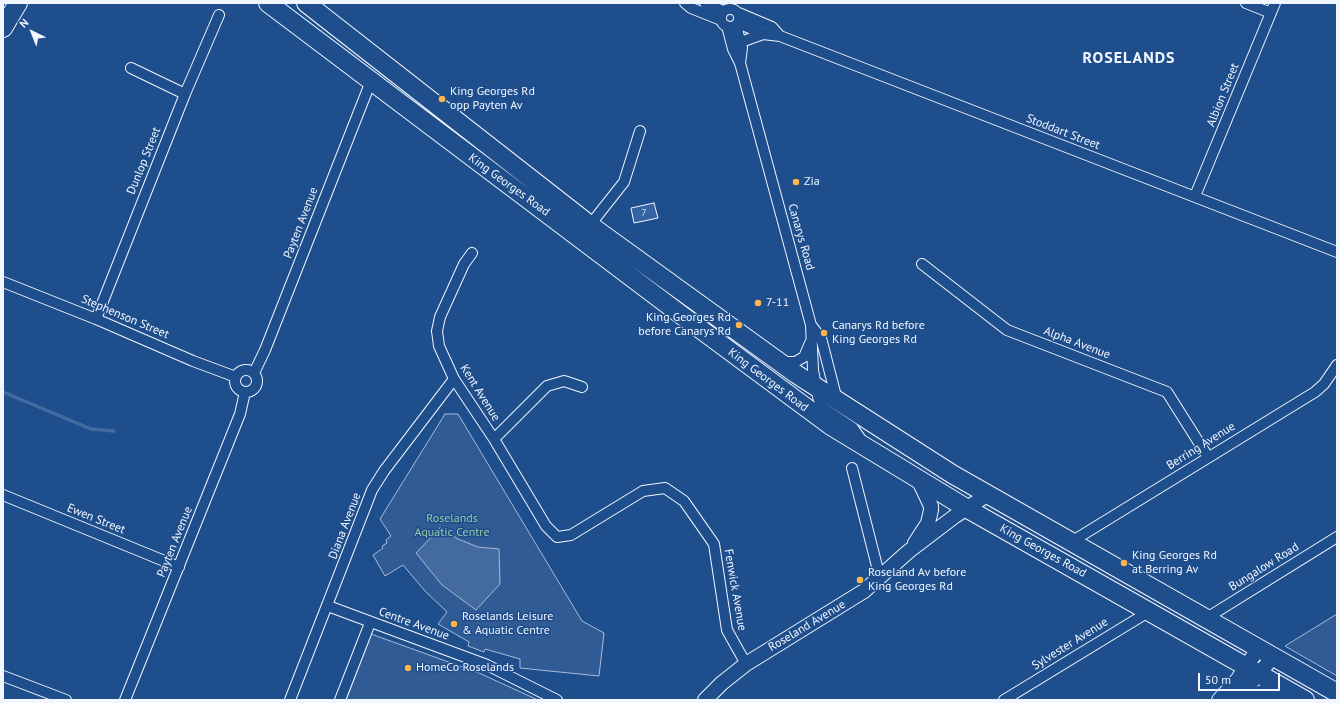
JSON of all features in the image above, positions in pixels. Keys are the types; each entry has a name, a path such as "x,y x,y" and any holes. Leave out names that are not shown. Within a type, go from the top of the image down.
{"highway":[{"path":"3,28 18,3"},
{"name":"King Georges Road","path":"268,3 795,400 865,448 966,508 1298,696"},
{"name":"King Georges Road","path":"306,3 590,225 778,362 946,471 1337,693"},
{"path":"1248,700 1271,691 1298,696"}],"street":[{"name":"Stoddart Street","path":"685,3 691,8 730,14 763,34 780,36 1337,252"},
{"name":"Stoddart Street","path":"705,3 730,14 772,27 780,36"},
{"path":"1246,3 1273,8"},
{"name":"Albion Street","path":"1195,196 1273,8"},
{"name":"Canarys Road","path":"730,14 741,42 742,48 740,63"},
{"name":"Canarys Road","path":"730,14 733,49 740,63 811,325 810,341 815,386 820,403 853,428 859,435 865,448"},
{"name":"Dunlop Street","path":"96,318 185,94 219,15"},
{"name":"Stoddart Street","path":"741,42 763,34"},
{"path":"130,68 185,94"},
{"name":"Payten Avenue","path":"254,374 271,336 371,81"},
{"path":"590,225 624,182 640,131"},
{"name":"Kent Avenue","path":"472,253 464,264 440,317 437,332 439,346 454,379 494,439 546,526 556,537"},
{"name":"Alpha Avenue","path":"922,264 1007,330 1167,392 1208,457"},
{"name":"Stephenson Street","path":"3,282 96,318 193,361 236,377"},
{"name":"Canarys Road","path":"811,325 821,338 837,400"},
{"name":"Canarys Road","path":"778,362 795,362 799,360 807,353 810,341"},
{"name":"Berring Avenue","path":"1071,542 1315,392 1324,384 1337,366"},
{"path":"244,371 254,374 257,384 252,390 245,392 238,388 236,377 244,371"},
{"name":"Diana Avenue","path":"290,700 328,606 372,490 384,471 454,379"},
{"path":"494,439 547,386 564,381 582,387"},
{"name":"Payten Avenue","path":"125,700 240,414 245,392"},
{"path":"852,468 880,578"},
{"name":"Roseland Avenue","path":"909,551 930,517 931,506 919,481"},
{"name":"Fenwick Avenue","path":"556,537 571,535 643,490 665,488 684,501 714,544 727,630 746,664"},
{"name":"Ewen Street","path":"3,495 179,567"},
{"name":"Roseland Avenue","path":"705,700 722,682 746,664 858,595 880,578 909,551 966,508 987,495"},
{"name":"Bungalow Road","path":"1205,619 1337,538"},
{"name":"Centre Avenue","path":"328,606 370,623 487,665 557,700"},
{"name":"Sylvester Avenue","path":"1004,700 1150,611"},
{"path":"340,700 370,623"},
{"path":"1233,700 1266,653"},
{"path":"1219,700 1234,685 1253,670"},
{"path":"3,676 66,700"}],"shaded area":[{"name":"Roselands Aquatic Centre","path":"445,414 458,414 582,621 604,633 599,676 520,668 520,659 485,649 484,652 468,646 469,642 438,624 447,612 425,591 403,565 385,576 373,555 383,548 382,546 387,543 386,540 391,536 380,519"},
{"path":"440,528 458,539 478,547 499,549 500,584 476,610 442,585 416,553"},
{"path":"1337,614 1337,676 1285,646"},
{"name":"HomeCo Roselands","path":"371,634 479,673 538,700 346,700"}],"building":[{"path":"654,203 658,218 634,223 631,208"}],"waterway":[{"path":"3,392 91,429 114,431"}],"place":[{"name":"King Georges Rd opp Payten Av","path":"442,99"},
{"name":"Zia","path":"796,182"},
{"name":"7-11","path":"758,303"},
{"name":"King Georges Rd before Canarys Rd","path":"739,325"},
{"name":"Canarys Rd before King Georges Rd","path":"824,333"},
{"name":"King Georges Rd at Berring Av","path":"1124,563"},
{"name":"Roseland Av before King Georges Rd","path":"860,580"},
{"name":"Roselands Leisure & Aquatic Centre","path":"454,624"},
{"name":"HomeCo Roselands","path":"408,668"}],"district":[{"name":"ROSELANDS","path":"1129,58"}]}
